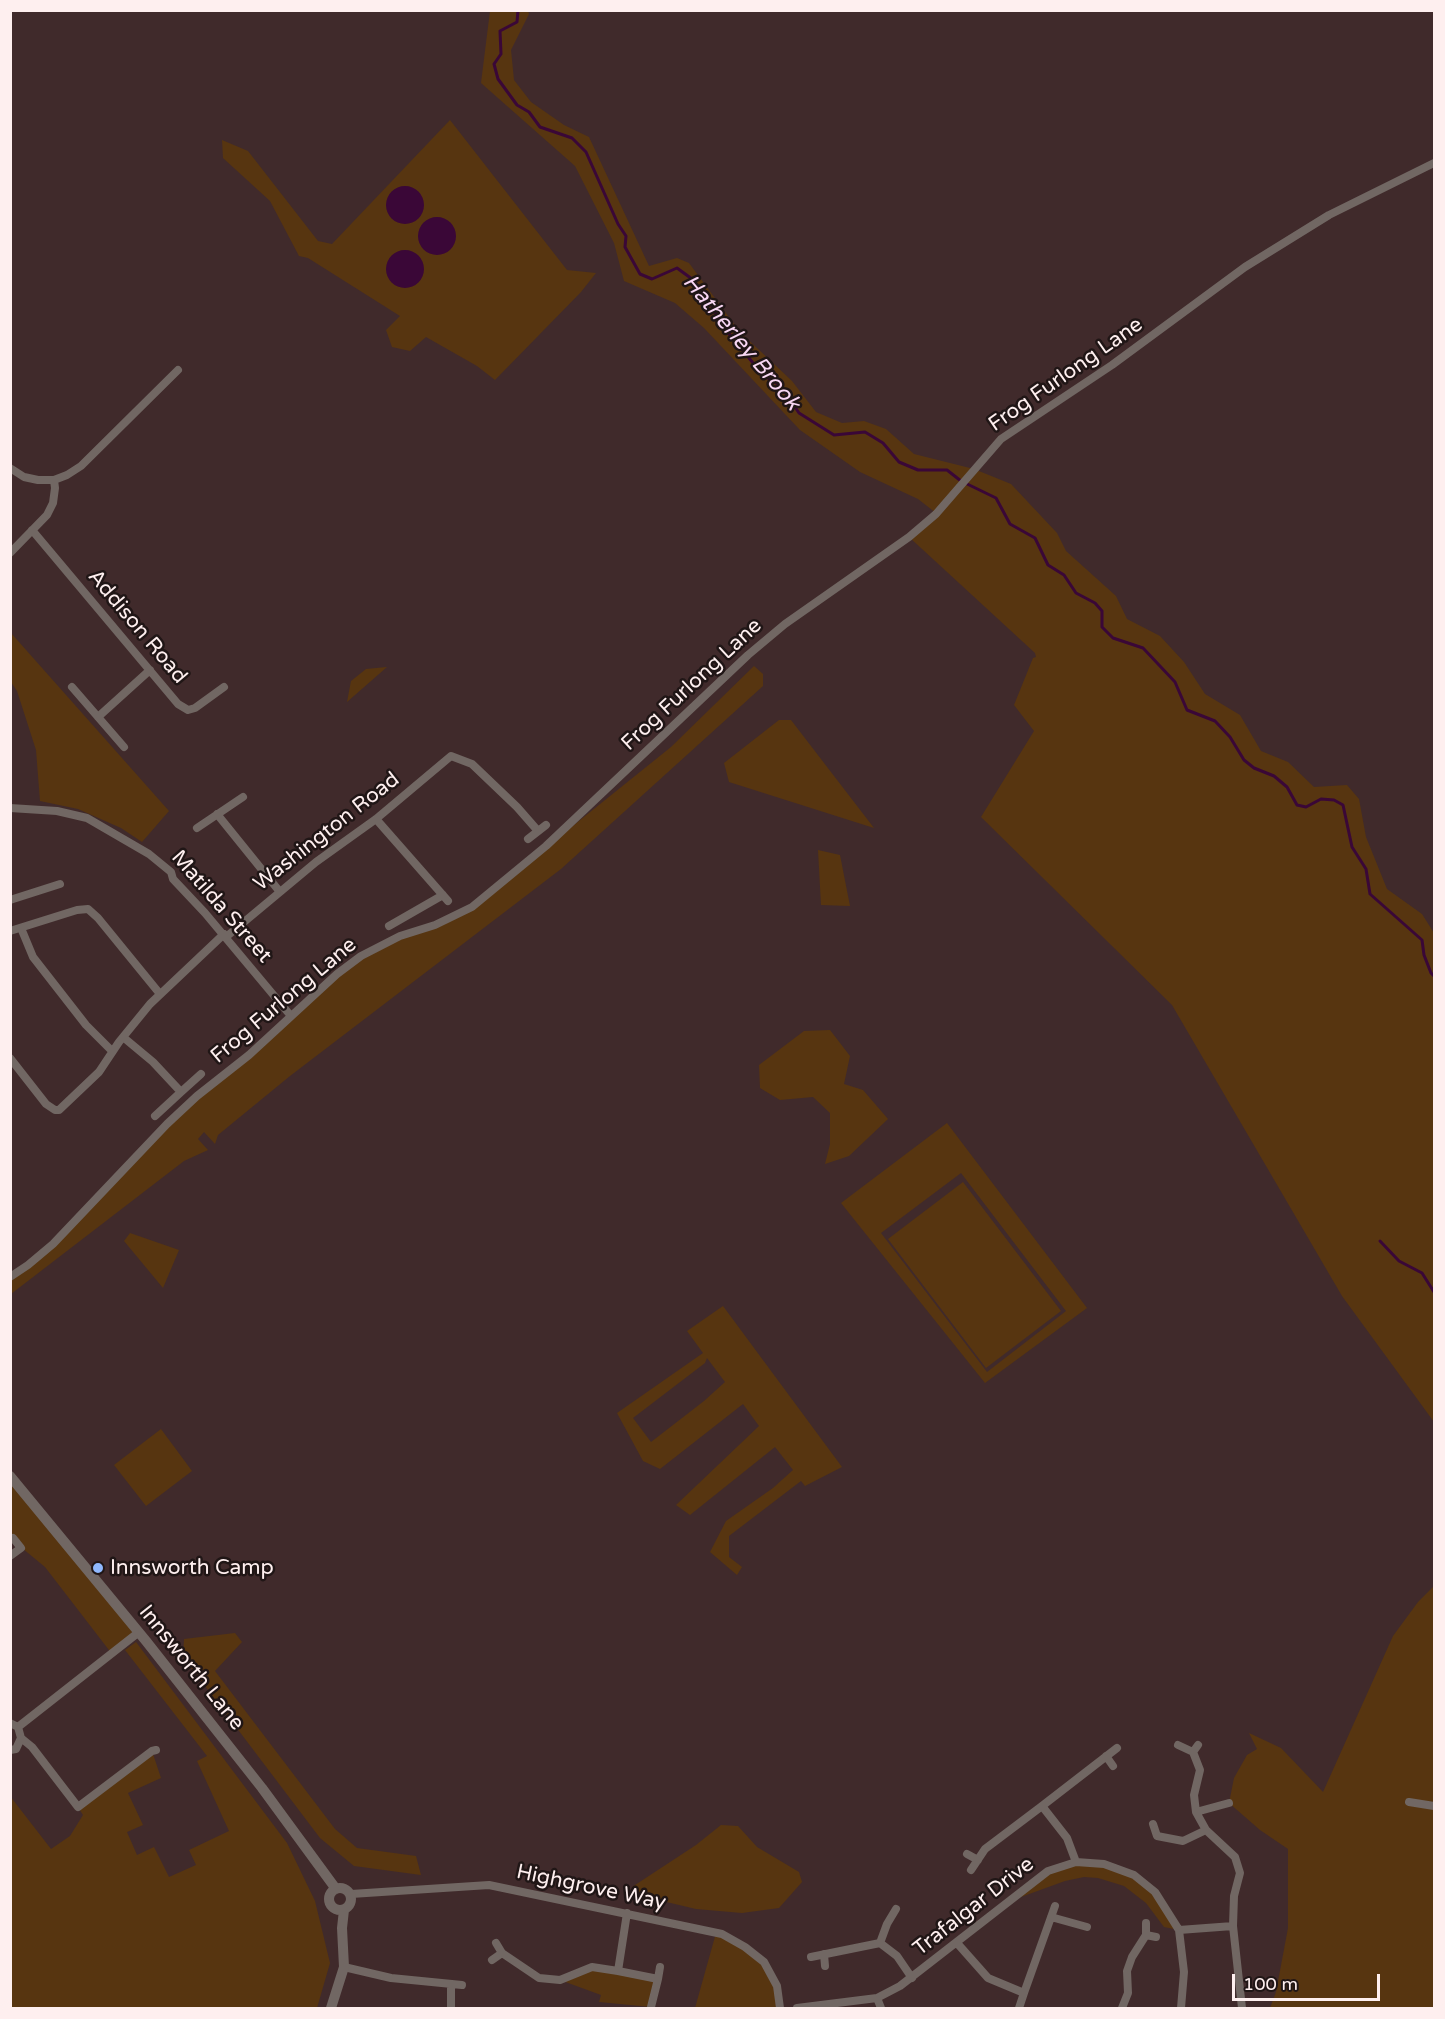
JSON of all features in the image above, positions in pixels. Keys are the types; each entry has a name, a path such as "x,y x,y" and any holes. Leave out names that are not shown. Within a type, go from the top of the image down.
{"street":[{"name":"Frog Furlong Lane","path":"10,1277 53,1244 167,1124 197,1096 249,1055 337,974 361,956 400,936 435,925 472,907 546,846 748,655 785,624 909,537 936,514 1001,439 1112,365 1245,267 1329,215 1434,163"},
{"path":"10,468 24,477 54,480 81,466 178,370"},
{"path":"10,553 47,515 53,503 54,480"},
{"name":"Addison Road","path":"33,530 178,704 188,710 195,708 225,687"},
{"path":"98,717 150,670"},
{"path":"72,687 124,747"},
{"name":"Washington Road","path":"10,1058 46,1104 59,1110 99,1072 112,1051 160,994 225,936 316,862 376,819 451,756 472,764 517,807 538,831"},
{"path":"197,828 243,797"},
{"name":"Matilda Street","path":"10,808 57,811 87,818 149,854 171,872 173,879 225,936 291,1016"},
{"path":"218,814 280,892"},
{"path":"376,819 446,898 389,926"},
{"path":"528,839 546,825"},
{"path":"10,900 60,884"},
{"path":"10,931 77,910 88,909 98,918 160,994"},
{"path":"21,928 33,957 86,1025 112,1051"},
{"path":"123,1037 153,1062 181,1092"},
{"path":"155,1116 201,1074"},
{"name":"Innsworth Lane","path":"10,1476 139,1632 262,1788 336,1889"},
{"path":"10,1556 21,1548 13,1538"},
{"path":"139,1632 14,1725 21,1738 32,1747 78,1807 156,1750"},
{"path":"10,1750 16,1749 21,1738"},
{"path":"1178,1745 1196,1749 1200,1770 1194,1795 1196,1812 1206,1830 1234,1857 1240,1873 1234,1896 1233,1926 1242,2008"},
{"path":"971,1870 985,1849 1117,1748"},
{"path":"1106,1756 1113,1766"},
{"path":"1409,1802 1434,1806"},
{"path":"1196,1812 1229,1803"},
{"path":"1042,1806 1067,1838 1076,1862"},
{"path":"1153,1824 1155,1841 1183,1842 1206,1830"},
{"path":"967,1854 978,1860"},
{"name":"Trafalgar Drive","path":"797,2008 812,2008 877,1998 900,1986 1048,1871 1076,1862 1104,1864 1134,1875 1155,1892 1179,1930 1184,1972 1181,2008"},
{"name":"Highgrove Way","path":"351,1894 489,1885 722,1934 745,1947 764,1962 777,1986 780,2008"},
{"path":"336,1889 344,1889 351,1894 350,1906 344,1910 336,1910 330,1905 329,1896 336,1889"},
{"path":"1019,2008 1054,1906"},
{"path":"331,2008 344,1967 342,1928 344,1910"},
{"path":"880,1942 896,1910"},
{"path":"618,1971 627,1913"},
{"path":"1051,1917 1087,1926"},
{"path":"1122,2008 1128,1993 1127,1971 1132,1957 1146,1935 1146,1923"},
{"path":"1179,1930 1233,1926"},
{"path":"1146,1935 1156,1937"},
{"path":"811,1957 880,1942"},
{"path":"880,1942 897,1956 912,1978"},
{"path":"496,1943 502,1953 538,1978 560,1980 592,1967 658,1979"},
{"path":"957,1943 988,1978 1024,1993"},
{"path":"492,1960 502,1953"},
{"path":"824,1954 825,1966"},
{"path":"651,2007 660,1966"},
{"path":"344,1967 391,1978 462,1985"},
{"path":"451,1984 451,2008"},
{"path":"877,1998 881,2008"}],"shaded area":[{"path":"490,11 528,11 529,14 511,50 514,80 531,102 564,125 589,137 649,266 677,258 689,263 740,332 792,381 816,412 842,423 864,421 886,429 914,454 974,469 1011,484 1057,533 1066,551 1116,596 1127,619 1160,636 1184,662 1205,694 1240,715 1261,751 1288,762 1314,787 1347,785 1359,799 1366,837 1387,889 1422,914 1434,933 1434,1422 1342,1296 1172,1005 981,817 1034,731 1014,705 1033,658 1036,657 1035,653 909,537 936,513 918,499 860,472 800,430 704,328 675,303 624,281 614,243 575,166 481,83"},
{"path":"450,120 567,270 596,273 581,292 495,380 477,366 426,337 410,351 392,347 386,330 400,316 308,258 299,256 270,201 223,158 222,140 248,151 318,241 332,244"},
{"path":"405,186 412,187 418,192 423,198 423,212 418,218 412,223 405,224 398,223 392,218 387,212 386,205 387,198 392,192 398,187"},
{"path":"437,217 450,223 456,236 450,249 437,255 424,249 418,236 424,223"},
{"path":"405,250 418,256 424,269 418,282 405,288 392,282 386,269 392,256"},
{"path":"11,633 169,811 142,842 121,828 78,809 40,801 36,750 17,691 11,682"},
{"path":"754,666 763,674 763,686 561,869 290,1076 218,1135 215,1144 204,1132 198,1139 208,1150 184,1161 11,1294 11,1277 28,1265 167,1124 361,956 472,907 671,747"},
{"path":"387,667 347,702 351,681 366,669"},
{"path":"779,720 791,720 874,828 729,782 724,763"},
{"path":"818,850 840,855 850,906 821,905"},
{"path":"830,1030 850,1056 844,1084 863,1090 888,1119 849,1156 825,1164 830,1144 830,1113 813,1097 780,1100 760,1088 759,1065 804,1031"},
{"path":"947,1123 1087,1308 985,1383 841,1203","holes":["961,1173 1066,1311 987,1372 881,1233"]},
{"path":"963,1182 1061,1311 986,1368 888,1239"},
{"path":"130,1233 179,1250 163,1288 124,1241"},
{"path":"723,1306 842,1467 805,1486 801,1481 729,1536 729,1557 742,1567 737,1575 710,1552 726,1521 773,1488 793,1470 775,1447 690,1515 676,1505 759,1426 743,1404 660,1469 643,1461 617,1413 703,1353 687,1331","holes":["707,1358 725,1382 651,1442 633,1418 705,1363"]},
{"path":"161,1429 192,1471 146,1506 114,1465"},
{"path":"10,1476 139,1632 112,1654 45,1567 11,1539"},
{"path":"1434,1586 1434,2008 1270,2008 1276,1992 1288,1928 1288,1849 1260,1830 1229,1803 1234,1778 1247,1755 1257,1749 1249,1733 1281,1748 1323,1792 1393,1636 1418,1602"},
{"path":"235,1633 242,1642 215,1671 335,1829 357,1848 416,1856 421,1875 354,1866 320,1838 183,1657 184,1639"},
{"path":"136,1642 287,1843 315,1901 330,1963 317,2008 11,2008 10,1796 51,1849 70,1836 83,1815 78,1807 152,1751 161,1778 128,1793 143,1825 127,1832 137,1855 154,1847 169,1877 196,1865 189,1850 229,1831 197,1761 207,1756 125,1650"},
{"path":"721,1825 738,1826 757,1847 799,1872 802,1882 779,1908 742,1913 696,1909 633,1894 632,1887 696,1845"},
{"path":"1076,1862 1104,1864 1134,1875 1155,1892 1179,1930 1164,1927 1146,1903 1124,1886 1098,1878 1084,1877 1065,1881 1010,1901 1048,1871"},
{"path":"716,1933 764,1962 777,1986 780,2008 695,2008"},
{"path":"592,1967 658,1979 651,2007 599,2002 601,1995 560,1980"}],"waterway":[{"name":"Hatherley Brook","path":"518,10 517,22 500,31 501,54 494,64 498,79 517,105 529,112 540,127 572,138 586,152 618,224 626,236 625,247 640,274 652,279 677,268 692,279 712,305 720,323 763,375 781,386 799,413 834,435 865,432 883,443 899,462 918,470 947,470 961,481 996,498 1010,524 1035,538 1048,565 1064,575 1076,593 1095,603 1102,611 1102,627 1113,638 1143,648 1175,682 1187,710 1215,721 1230,737 1244,760 1254,768 1274,776 1287,787 1297,805 1306,807 1321,799 1334,800 1343,805 1352,847 1366,869 1370,894 1422,940 1424,955 1434,976"},
{"path":"1380,1241 1399,1261 1422,1273 1434,1292"}],"place":[{"name":"Innsworth Camp","path":"98,1568"}]}
